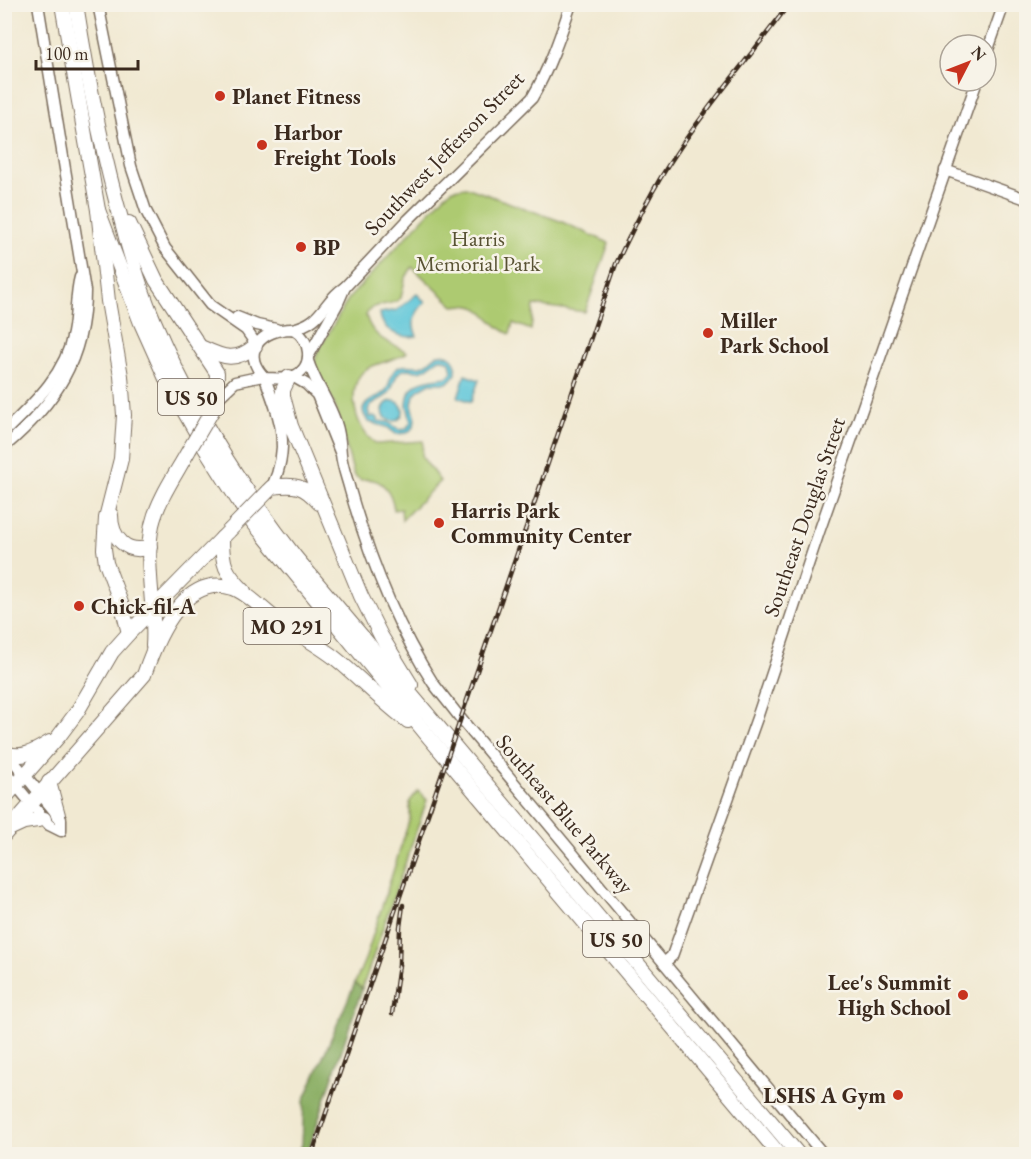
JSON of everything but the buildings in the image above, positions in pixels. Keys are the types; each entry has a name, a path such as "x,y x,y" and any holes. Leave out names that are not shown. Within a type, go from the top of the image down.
{"highway":[{"name":"US 50","path":"62,4 98,210 141,323 167,381 205,448 248,516 431,731 800,1154"},
{"name":"US 50","path":"76,4 107,171 130,253 153,320 213,438 258,510 431,731 779,1154"},
{"path":"107,171 143,256 173,308 217,373 214,406 158,507 152,526 150,547 152,651"},
{"path":"98,210 108,301 121,376 124,415 121,459 110,498 104,532 106,563 129,633"},
{"path":"201,348 216,355 231,357 244,355 256,345"},
{"path":"291,377 283,390 284,405 327,514"},
{"name":"MO 291","path":"270,490 291,485 309,491 327,514 361,596 431,731"},
{"path":"4,800 77,712 102,667 129,633 270,490"},
{"path":"110,498 111,524 120,542 135,549 150,547"},
{"name":"MO 291","path":"225,535 222,560 225,568 230,577 254,601 277,620 334,658 390,707 431,731"},
{"name":"MO 291","path":"7,832 144,675 152,651 179,605 194,593 219,585 235,589 254,601"},
{"path":"6,752 15,756 26,754 59,736"},
{"path":"7,832 24,822 51,817 40,793"}],"street":[{"path":"4,447 30,424 53,388 73,335 77,289 81,273 38,4"},
{"path":"98,4 131,166 146,211 165,248 210,305 246,330 256,345"},
{"name":"Southwest Jefferson Street","path":"292,329 306,326 316,319 329,300 345,287 408,220 532,98 541,82 571,4"},
{"path":"994,33 1004,4"},
{"name":"Southeast Douglas Street","path":"664,963 672,956 757,718 819,532 973,93"},
{"path":"945,170 1026,198"},
{"name":"Southwest Jefferson Street","path":"308,358 345,287"},
{"path":"200,292 240,319 257,326 277,330 292,329 301,334 305,340 314,379 334,415 341,437 341,455"},
{"path":"270,490 281,465 284,444 278,416 264,377 255,360 256,345 262,337 277,330"},
{"path":"291,377 299,373 308,358"},
{"path":"214,406 235,382 264,377 291,377 306,384 317,395 341,455"},
{"path":"4,432 38,399 53,388"},
{"name":"Southeast Blue Parkway","path":"341,455 366,542 400,623 434,684 823,1155"},
{"path":"6,752 21,781"},
{"path":"4,771 40,793 51,817"}],"green space":[{"name":"Harris Memorial Park","path":"466,187 560,221 609,243 585,312 534,305 531,330 513,323 510,334 474,307 454,306 412,267 405,279 401,298 368,311 366,316 369,324 377,335 407,352 400,357 370,367 359,378 354,398 358,420 363,430 377,444 423,441 422,457 440,481 402,520 401,509 394,510 391,497 385,487 375,480 361,480 354,475 335,406 314,365 317,353 349,298 446,194 453,189"},
{"path":"418,791 427,800 362,989 355,983 366,957 410,818 410,801"},
{"path":"355,983 362,989 307,1154 298,1154 302,1144 304,1101"}],"water":[{"path":"417,294 425,302 415,318 414,326 417,336 399,335 388,329 380,313 397,310"},
{"path":"444,354 453,359 456,374 447,383 430,383 414,395 412,404 415,417 414,427 407,433 396,434 387,427 369,422 364,415 365,405 387,389 394,370 402,366 423,366 437,355","holes":["439,359 450,362 452,372 447,377 421,382 412,389 407,403 411,422 406,429 400,430 388,422 378,421 378,418 374,416 370,417 368,410 370,406 389,393 397,374 409,369 422,370"]},
{"path":"465,375 479,380 471,402 458,397"},
{"path":"393,401 400,404 403,411 400,418 393,421 386,418 383,411 386,404"}],"railway":[{"path":"312,1154 616,264 651,195 675,155 702,116 789,4"},
{"path":"392,1014 399,965 403,905"}],"place":[{"name":"Planet Fitness","path":"220,96"},
{"name":"Harbor Freight Tools","path":"262,145"},
{"name":"BP","path":"301,247"},
{"name":"Miller Park School","path":"708,333"},
{"name":"Harris Park Community Center","path":"439,523"},
{"name":"Chick-fil-A","path":"79,606"},
{"name":"Lee's Summit High School","path":"963,995"},
{"name":"LSHS A Gym","path":"898,1095"}]}
